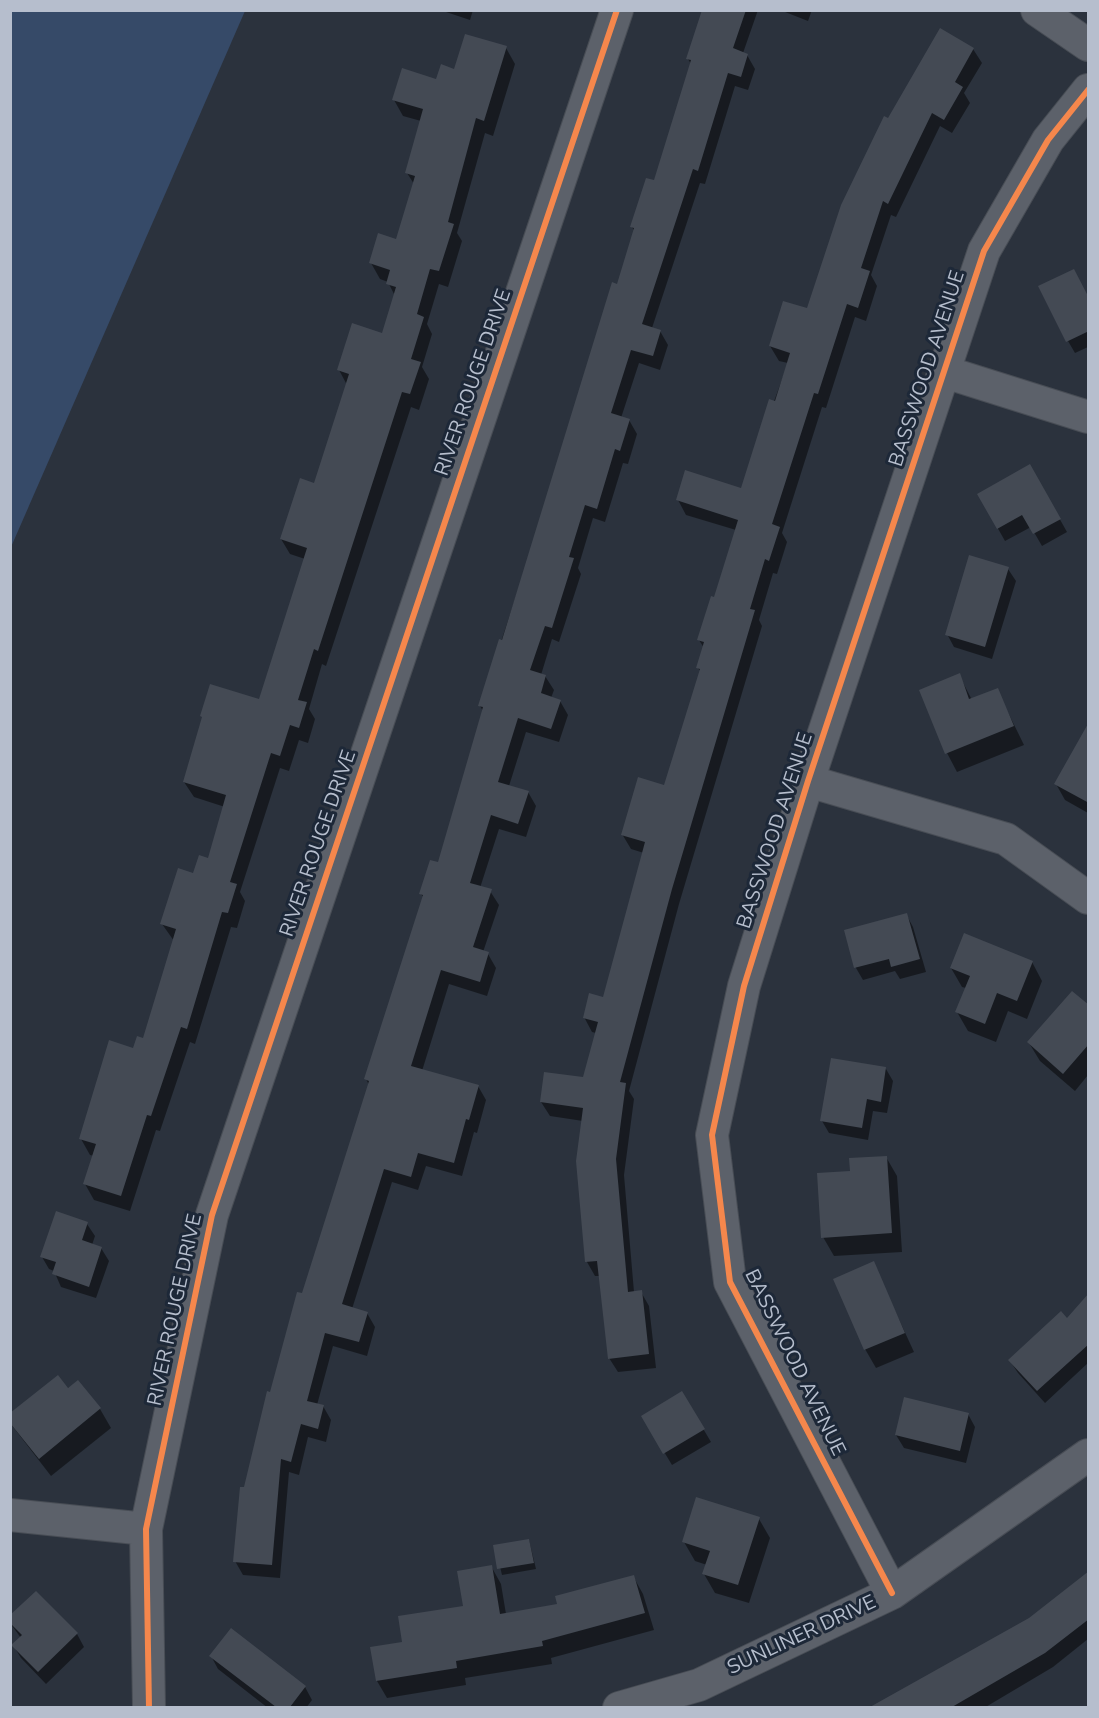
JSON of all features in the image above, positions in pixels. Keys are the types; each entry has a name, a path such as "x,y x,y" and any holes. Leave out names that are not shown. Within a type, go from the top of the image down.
{"street":[{"name":"RIVER ROUGE DRIVE","path":"149,1707 146,1529 212,1215 617,10"},
{"path":"1037,10 1089,45"},
{"name":"BASSWOOD AVENUE","path":"892,1593 730,1282 712,1135 744,986 808,781 984,251 1048,140 1089,90"},
{"path":"945,372 1089,417"},
{"path":"808,781 1006,839 1089,898"},
{"name":"SUNLINER DRIVE","path":"619,1707 699,1685 892,1593 1089,1455"},
{"path":"10,1515 146,1529"}],"water":[{"path":"10,11 245,11 11,547"}],"building":[{"path":"702,10 746,10 733,48 748,54 741,77 728,73 698,171 693,169 642,324 661,330 653,356 631,350 611,413 630,419 620,451 615,449 597,509 585,505 569,557 574,558 552,628 545,626 530,670 546,675 541,693 561,700 551,729 518,718 498,782 529,791 518,824 491,815 470,883 492,889 473,947 489,952 480,982 441,970 411,1066 479,1085 469,1120 466,1119 454,1163 418,1153 411,1177 384,1169 342,1304 368,1312 359,1342 325,1333 307,1401 324,1405 318,1429 301,1424 291,1462 281,1459 272,1565 233,1562 240,1487 244,1487 267,1391 270,1392 297,1292 302,1293 369,1081 364,1079 423,895 419,894 430,860 438,862 483,707 478,706 499,639 502,640 612,282 617,284 634,228 630,227 646,178 654,180 691,60 686,59"},
{"path":"940,28 974,48 955,82 963,87 944,120 932,113 888,204 883,201 861,268 870,271 858,308 847,304 818,394 814,393 772,524 780,527 769,561 765,559 750,609 755,610 672,889 620,1082 626,1083 616,1159 628,1292 642,1290 649,1354 608,1359 597,1261 585,1262 576,1161 583,1108 540,1102 544,1072 583,1077 598,1022 583,1018 589,993 603,997 645,842 621,835 638,777 664,785 700,669 696,668 704,642 697,640 711,596 714,597 738,520 676,500 685,470 741,488 769,399 775,401 790,353 769,346 783,301 807,308 841,205 884,116 888,118"},
{"path":"465,34 507,46 484,121 476,118 448,222 454,224 439,271 430,269 417,314 424,317 411,359 421,362 410,394 402,392 318,651 314,649 298,700 307,702 299,728 290,725 280,756 271,753 230,882 237,884 228,913 222,912 187,1029 181,1027 151,1116 147,1115 121,1196 83,1184 96,1144 79,1139 109,1040 133,1048 137,1036 143,1038 176,929 160,924 178,868 193,873 199,855 208,858 226,795 183,782 202,717 200,716 210,684 259,699 307,548 280,539 300,478 314,483 349,374 337,370 352,323 382,333 396,287 386,284 390,270 369,263 378,233 396,239 415,176 405,173 423,109 392,100 402,68 436,79 441,64 454,69"},
{"path":"1074,269 1089,298 1089,331 1066,342 1038,286"},
{"path":"1030,464 1061,519 1033,534 1022,515 997,529 977,494"},
{"path":"969,555 1009,567 985,647 945,635"},
{"path":"960,673 969,699 998,688 1014,726 945,754 919,690"},
{"path":"1089,722 1089,803 1054,784"},
{"path":"907,913 920,959 891,967 889,959 854,968 844,930"},
{"path":"964,933 1033,961 1017,1001 997,993 985,1024 955,1012 970,976 950,968"},
{"path":"1072,991 1089,1005 1089,1044 1063,1074 1027,1042"},
{"path":"831,1058 886,1067 881,1102 867,1099 862,1128 820,1121"},
{"path":"887,1156 892,1233 821,1238 817,1173 850,1171 849,1158"},
{"path":"56,1211 88,1222 82,1240 102,1247 89,1287 52,1274 56,1262 40,1257"},
{"path":"874,1261 905,1333 864,1350 833,1279"},
{"path":"1089,1293 1089,1344 1037,1391 1008,1360 1061,1311 1067,1318"},
{"path":"58,1375 68,1388 78,1380 101,1408 39,1459 10,1423 10,1413"},
{"path":"682,1391 705,1429 663,1454 641,1416"},
{"path":"904,1397 969,1413 960,1451 895,1435"},
{"path":"696,1497 760,1517 738,1585 702,1574 710,1551 682,1542"},
{"path":"529,1539 534,1563 497,1569 493,1545"},
{"path":"492,1565 500,1614 557,1604 555,1596 634,1575 645,1613 542,1641 543,1646 456,1661 457,1668 376,1681 370,1647 402,1642 398,1616 463,1606 457,1571"},
{"path":"1089,1571 1089,1619 1045,1653 952,1707 870,1707 1029,1618"},
{"path":"36,1591 78,1633 38,1672 11,1645 22,1635 10,1623 10,1615"},
{"path":"231,1628 306,1686 290,1707 276,1707 209,1656"}],"cycle path":[{"path":"149,1708 146,1529 212,1215 617,10"},
{"path":"892,1593 730,1282 712,1135 744,986 808,781 984,251 1048,140 1088,90"}]}
